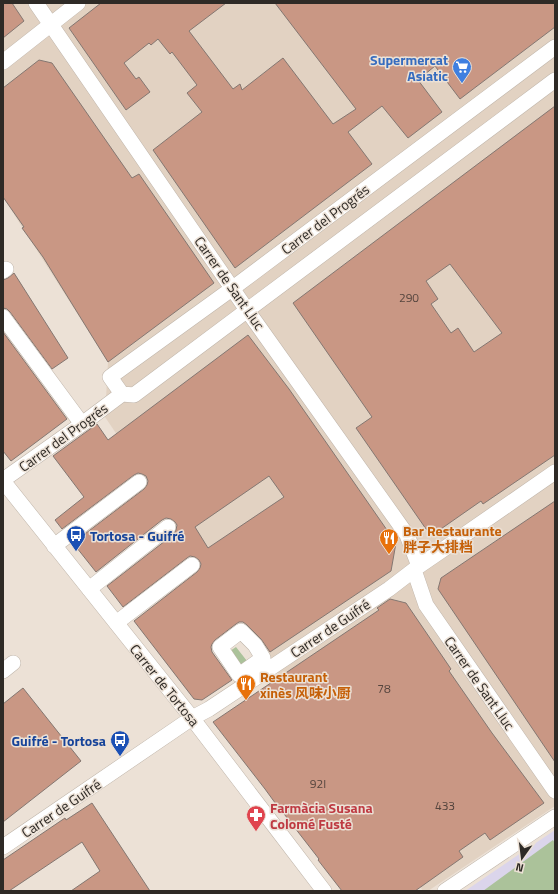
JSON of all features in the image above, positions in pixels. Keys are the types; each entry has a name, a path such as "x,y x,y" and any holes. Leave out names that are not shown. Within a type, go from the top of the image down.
{"street":[{"name":"Carrer de Sant Lluc","path":"36,3 247,310 407,535 426,604 555,792"},
{"path":"3,62 78,3"},
{"name":"Carrer del Progrés","path":"122,394 110,377 555,47"},
{"name":"Carrer del Progrés","path":"3,480 122,394 134,395 555,80"},
{"path":"3,317 82,424"},
{"name":"Carrer de Guifré","path":"3,847 192,718 209,709 389,589 416,568 555,472"},
{"name":"Carrer de Tortosa","path":"3,480 88,589 192,718 324,891"},
{"path":"54,546 139,482"},
{"path":"88,589 168,527"},
{"path":"116,624 192,565"},
{"path":"446,891 555,817"}],"shaded area":[{"path":"3,3 555,3 555,806 428,891 423,891 105,417 108,362 3,197"},
{"path":"555,830 555,891 465,891"}],"green space":[{"path":"236,647 247,661 238,667 227,653"},
{"path":"553,840 555,843 555,891 483,891"}],"building":[{"path":"3,3 12,3 24,21 3,38"},
{"path":"101,3 226,3 189,31 233,89 240,84 242,90 283,58 333,124 356,109 275,3 555,3 555,27 460,99 435,66 418,80 442,112 408,138 382,106 348,132 372,164 235,268 153,150 202,112 187,93 197,85 172,52 170,54 158,39 151,45 149,43 124,63 136,79 139,77 150,92 126,110 69,28"},
{"path":"39,60 52,63 132,178 139,174 214,283 108,362 43,257 22,228 24,227 3,197 3,88"},
{"path":"555,106 555,455 483,504 481,501 438,531 426,529 356,428 372,417 293,303","holes":["450,264 502,333 474,352 458,328 451,333 431,304 438,299 426,281"]},
{"path":"14,273 68,358 52,369 10,312 3,308 3,280"},
{"path":"3,332 67,419 11,461 3,451"},
{"path":"248,335 289,389 396,543 391,571 270,652 261,639 247,625 243,622 239,622 215,640 211,647 212,652 232,680 202,700 194,699 134,621 197,572 201,564 199,560 190,556 123,607 107,586 174,534 177,525 175,522 166,518 162,520 96,572 73,543 144,489 148,481 146,476 138,473 134,475 62,529 55,520 84,497 53,456 97,424 108,440","holes":["269,476 284,497 208,548 195,527"]},
{"path":"555,501 555,762 438,589 441,578"},
{"path":"390,599 406,603 451,669 449,671 492,733 544,803 490,840 485,833 459,851 463,857 415,891 342,891 213,722 379,610 377,608"},
{"path":"23,688 81,761 3,822 3,704"},
{"path":"92,803 150,891 71,891 100,871 82,842 9,891 3,891 3,860 65,818 66,820"}],"place":[{"name":"Supermercat Asiatic","path":"462,84"},
{"name":"Tortosa - Guifré","path":"76,552"},
{"name":"Bar Restaurante 胖子大排档","path":"389,555"},
{"name":"Restaurant xinès 风味小厨","path":"246,701"},
{"name":"Guifré - Tortosa","path":"120,757"},
{"name":"Farmàcia Susana Colomé Fusté","path":"256,832"}]}
